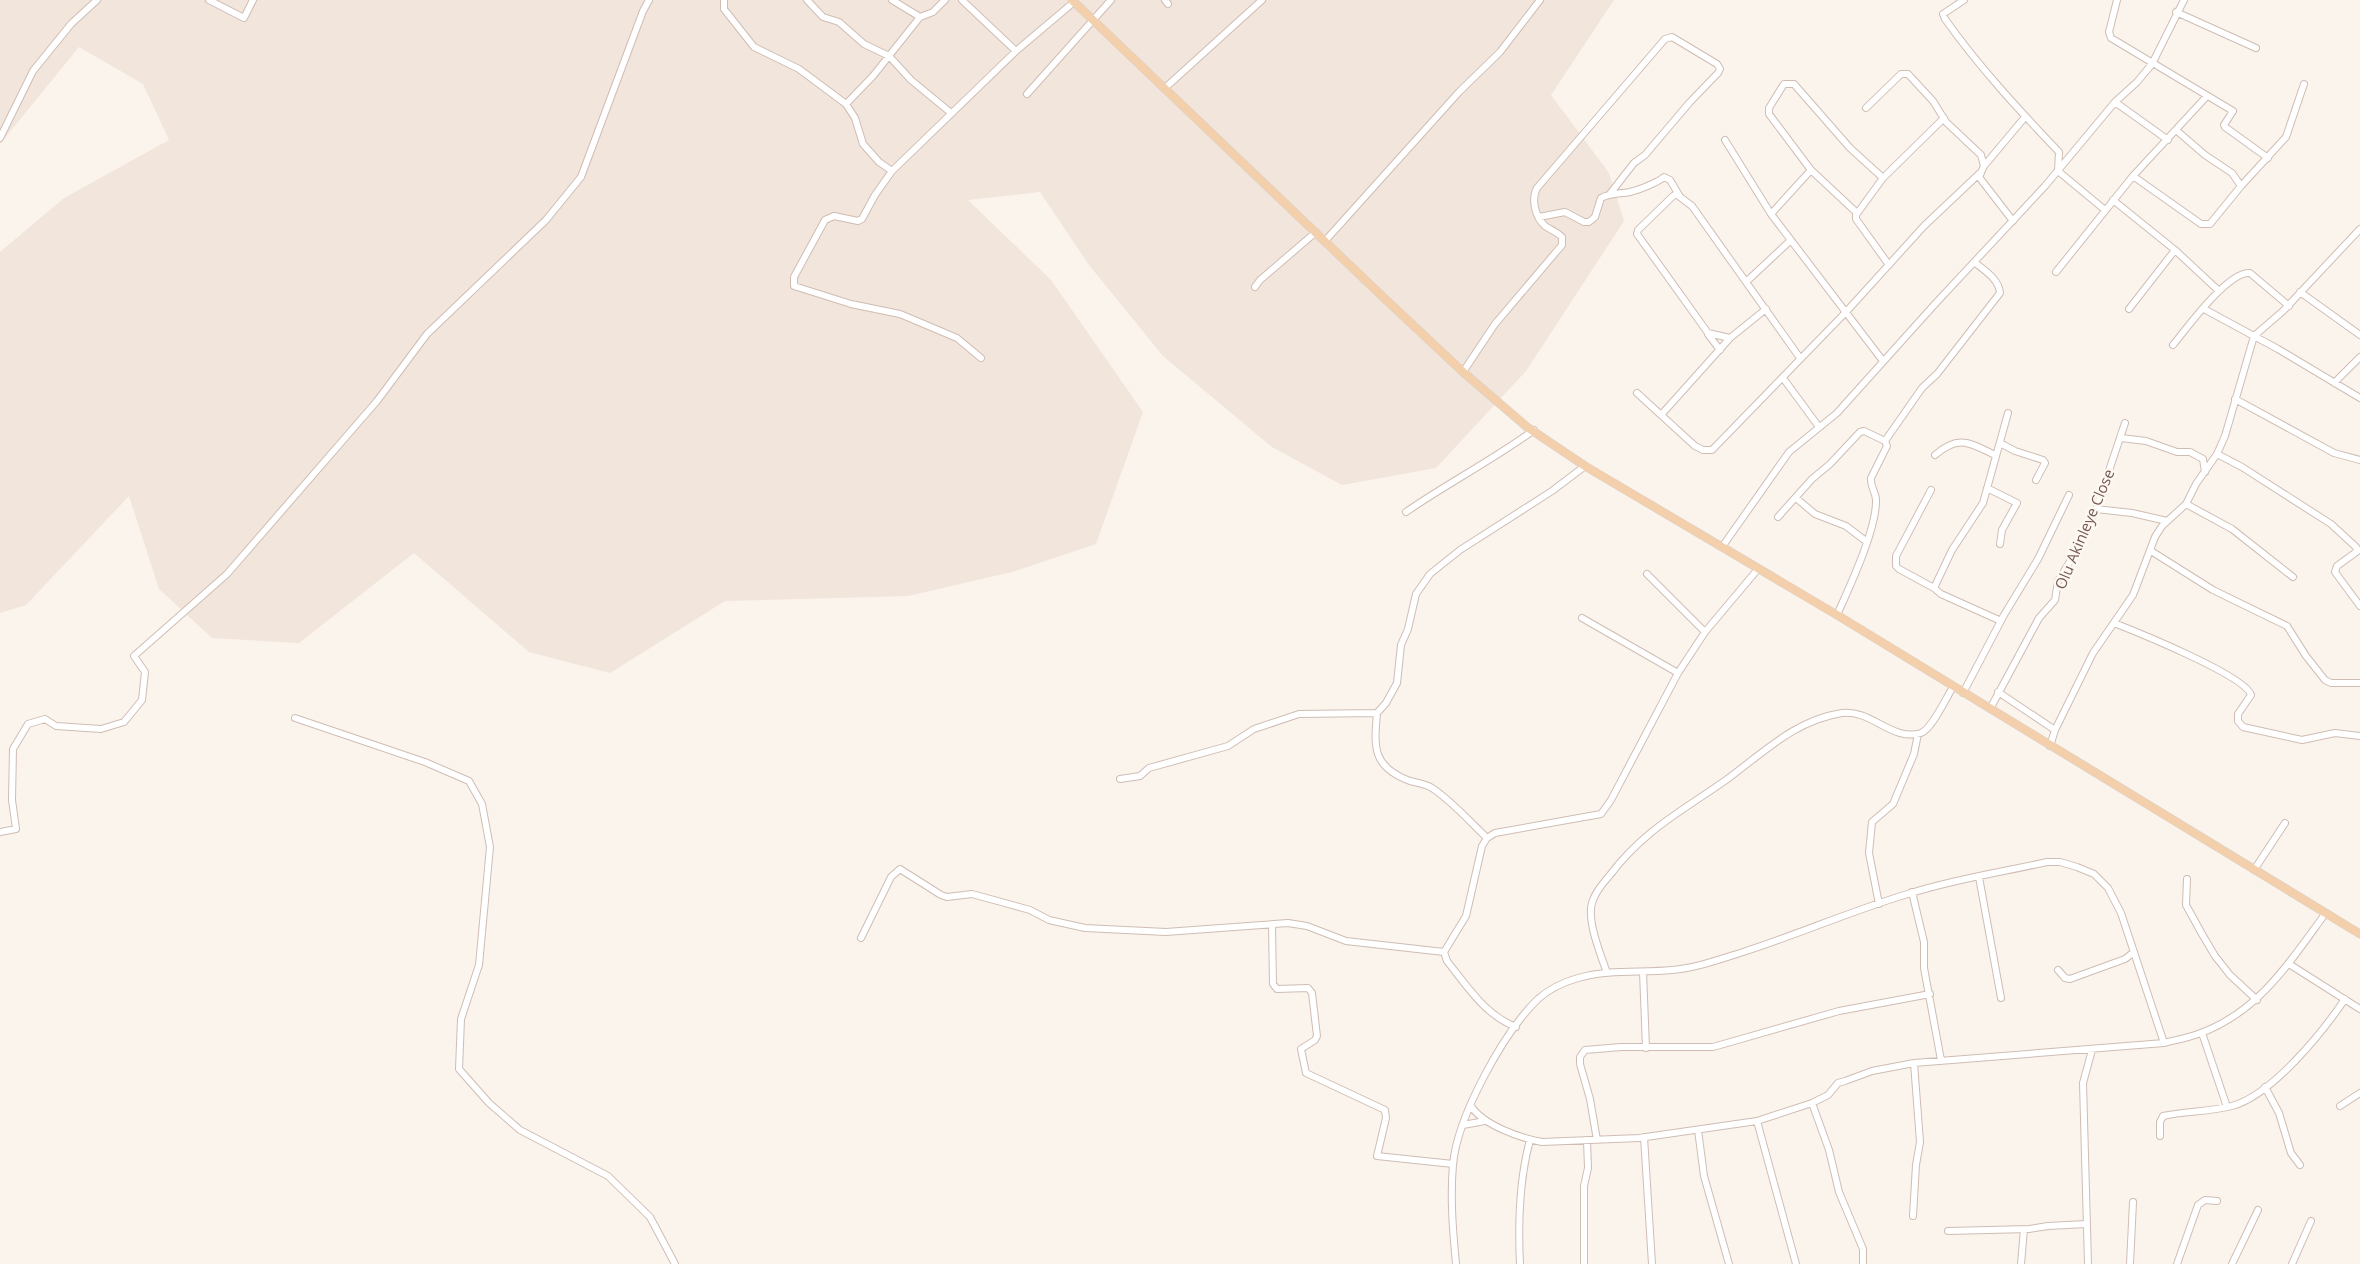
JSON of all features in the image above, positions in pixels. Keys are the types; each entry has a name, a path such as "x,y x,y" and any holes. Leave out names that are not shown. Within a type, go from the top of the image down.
{"main road":[{"path":"1073,1 1463,372 1509,413 1585,466 1836,615 2360,934"}],"street":[{"path":"0,138 33,71 71,24 97,0"},
{"path":"209,0 244,18 253,0"},
{"path":"0,832 16,828 12,800 13,748 28,724 45,719 56,726 101,729 124,722 142,700 145,672 134,656 227,574 377,401 427,334 546,220 580,177 643,11 649,0"},
{"path":"724,0 724,9 754,47 799,69 846,104 856,118 863,144 879,162 892,172"},
{"path":"807,0 823,17 839,22 864,44 889,56 911,80 951,113"},
{"path":"892,0 920,17"},
{"path":"846,104 873,76 920,17 933,12 945,0"},
{"path":"962,0 1016,51"},
{"path":"1027,94 1111,0"},
{"path":"1165,88 1262,0"},
{"path":"1325,241 1459,92 1500,52 1540,0"},
{"path":"1964,0 1946,11 1943,14 1945,19 1965,47 2059,152 2058,171"},
{"path":"2118,0 2109,32 2110,38 2233,111 2224,125 2225,127 2268,158"},
{"path":"1722,547 1789,452 1837,413 2058,171 2115,102 2137,82 2152,64 2176,12 2184,0"},
{"path":"981,358 957,338 900,314 851,304 794,286 794,278 825,220 834,216 858,221 862,219 875,195 892,172 1016,51 1073,1"},
{"path":"2176,12 2256,48"},
{"path":"1463,372 1495,324 1560,249 1562,237 1543,224 1539,217 1533,199 1537,188 1665,39 1672,37 1717,64 1720,69 1645,155 1634,163 1609,195"},
{"path":"1866,108 1905,73 1913,78 1944,118 1978,151 1983,158 1984,166"},
{"path":"1857,213 1811,170 1768,114 1769,108 1784,84 1794,84 1850,148 1883,178"},
{"path":"2133,176 2201,224 2206,226 2210,224 2241,186 2286,137 2304,84"},
{"path":"2056,272 2133,176 2207,96"},
{"path":"2115,102 2168,140"},
{"path":"1637,393 1695,446 1703,450 1712,450 1846,312 1924,226 1980,173 2026,117"},
{"path":"1889,265 1856,219 1857,213 1883,178 1944,118"},
{"path":"2176,130 2205,155 2232,173 2241,186"},
{"path":"1725,140 1772,214 1883,361"},
{"path":"1772,214 1811,170"},
{"path":"2058,171 2105,210"},
{"path":"1980,173 1979,177 2012,221"},
{"path":"1539,217 1565,212 1584,222 1589,222 1596,217 1601,198 1631,192 1666,177 1679,195 1692,206 1800,358"},
{"path":"1679,195 1673,196 1636,232 1720,350"},
{"path":"2113,200 2175,250 2220,291"},
{"path":"2050,746 2055,730 2093,653 2133,596 2151,550 2154,537 2167,521 2186,504 2217,454 2254,336 2289,306 2360,229"},
{"path":"1255,287 1260,280 1316,232"},
{"path":"1746,282 1791,240"},
{"path":"2129,309 2175,250"},
{"path":"1885,441 1922,388 1937,374 1997,299 2000,287 1995,280 1974,262"},
{"path":"2173,345 2220,291 2240,274 2250,273 2289,306"},
{"path":"2300,292 2360,335"},
{"path":"1661,415 1730,338 1766,309"},
{"path":"2204,309 2360,398"},
{"path":"1708,333 1730,338"},
{"path":"2334,383 2360,357"},
{"path":"1783,378 1819,428"},
{"path":"2235,399 2334,453 2360,460"},
{"path":"1934,588 1952,550 1974,513 1983,503 2008,413"},
{"name":"Olu Akinleye Close","path":"1990,709 2039,618 2054,600 2058,581 2082,539 2096,509 2126,423"},
{"path":"1406,512 1436,491 1510,448 1534,430"},
{"path":"1778,517 1860,432 1885,441 1887,446 1871,478 1870,484 1876,494 1876,502 1867,542 1836,615"},
{"path":"2121,438 2146,441 2177,452 2190,452 2203,458 2205,472"},
{"path":"1935,455 1944,446 1957,442 1970,443 1995,456"},
{"path":"2000,443 2043,460 2044,463 2036,480"},
{"path":"2217,454 2228,458 2331,524 2356,547 2358,550 2337,566 2335,572 2360,606"},
{"path":"1487,838 1433,788 1409,780 1390,770 1380,758 1374,745 1377,712 1386,703 1397,683 1401,645 1408,629 1416,594 1430,574 1460,550 1552,491 1585,466"},
{"path":"1986,488 2017,503 2002,530 2000,544"},
{"path":"1931,490 1896,556 1899,570 1934,588 1941,594 2002,621"},
{"path":"1963,693 2038,559 2069,495"},
{"path":"1796,498 1815,514 1846,526 1867,542"},
{"path":"2186,504 2232,529 2293,577"},
{"path":"2096,509 2132,513 2167,521"},
{"path":"2151,550 2213,590 2287,626 2306,656 2325,680 2331,683 2360,683"},
{"path":"1516,1027 1495,1017 1483,1005 1447,961 1444,952 1466,916 1482,846 1487,838 1495,833 1601,814 1611,800 1678,674 1705,632 1758,569"},
{"path":"1647,574 1705,632"},
{"path":"1582,618 1678,674"},
{"path":"2114,623 2194,657 2246,686 2251,695 2238,718 2240,725 2243,727 2302,740 2335,732 2360,736"},
{"path":"1607,973 1596,944 1592,911 1593,899 1628,852 1665,820 1726,780 1788,733 1804,724 1850,712 1860,714 1898,732 1918,734 1926,731 1930,726 1953,687"},
{"path":"1998,692 2055,730"},
{"path":"1120,778 1140,776 1149,768 1228,746 1254,729 1299,714 1377,712"},
{"path":"295,718 425,762 469,781 482,804 490,847 479,965 461,1019 459,1069 489,1103 520,1130 608,1176 650,1217 675,1264"},
{"path":"1879,904 1869,853 1872,822 1893,804 1914,754 1918,734"},
{"path":"2254,870 2285,824"},
{"path":"1456,1264 1452,1221 1453,1164 1463,1125 1471,1106 1504,1042 1538,999 1549,991 1579,978 1607,973 1675,970 1740,953 1912,892 2047,862 2060,862 2094,874 2108,888 2121,914 2164,1043"},
{"path":"861,938 891,877 900,869 947,897 972,894 1030,910 1049,920 1086,928 1166,932 1288,924 1307,926 1346,941 1444,952"},
{"path":"1979,877 2001,998"},
{"path":"2187,879 2186,905 2202,934 2215,956 2230,975 2257,1000"},
{"path":"1912,892 1924,942 1924,968 1941,1060"},
{"path":"1471,1106 1477,1115 1485,1121 1530,1140 1597,1140 1644,1137 1757,1121 1812,1103 1828,1094 1838,1083 1872,1071 1914,1063 2164,1043 2202,1033 2224,1022 2257,1000 2289,964 2325,914"},
{"path":"1272,925 1273,984 1278,989 1308,988 1312,993 1317,1036 1315,1040 1301,1049 1306,1074 1385,1110 1386,1118 1377,1156 1453,1164"},
{"path":"2058,970 2065,978 2070,979 2125,959 2134,952"},
{"path":"2125,959 2140,971"},
{"path":"2289,964 2360,1009"},
{"path":"1643,972 1646,1048"},
{"path":"1597,1140 1580,1057 1592,1048 1713,1047 1839,1011 1930,994"},
{"path":"2160,1136 2160,1122 2163,1116 2227,1107 2244,1101 2265,1087 2315,1041 2345,999"},
{"path":"2202,1033 2227,1107"},
{"path":"2088,1264 2083,1083 2092,1050"},
{"path":"1913,1216 1916,1165 1920,1142 1914,1063"},
{"path":"2265,1087 2279,1113 2291,1153 2300,1165"},
{"path":"2340,1106 2360,1093"},
{"path":"1812,1103 1829,1150 1840,1192 1863,1249 1864,1264"},
{"path":"1463,1125 1485,1121"},
{"path":"1757,1121 1796,1264"},
{"path":"1698,1130 1704,1176 1729,1264"},
{"path":"1644,1137 1652,1264"},
{"path":"1520,1264 1520,1200 1523,1169 1530,1140"},
{"path":"1584,1264 1584,1186 1588,1168 1588,1140"},
{"path":"2177,1264 2198,1205 2205,1200 2218,1201"},
{"path":"2130,1264 2133,1202"},
{"path":"2232,1264 2258,1210"},
{"path":"2292,1264 2310,1221"},
{"path":"1948,1231 2024,1229 2086,1224"},
{"path":"2021,1264 2024,1229"}],"shaded area":[{"path":"0,0 1614,0 1551,95 1609,173 1624,221 1526,371 1436,468 1342,485 1272,447 1163,356 1089,265 1040,192 968,200 1051,280 1143,412 1096,544 1012,572 908,596 725,601 610,673 529,652 414,553 299,643 212,638 159,589 129,496 26,605 0,613 0,252 64,198 169,140 143,84 79,47 0,144"}]}
